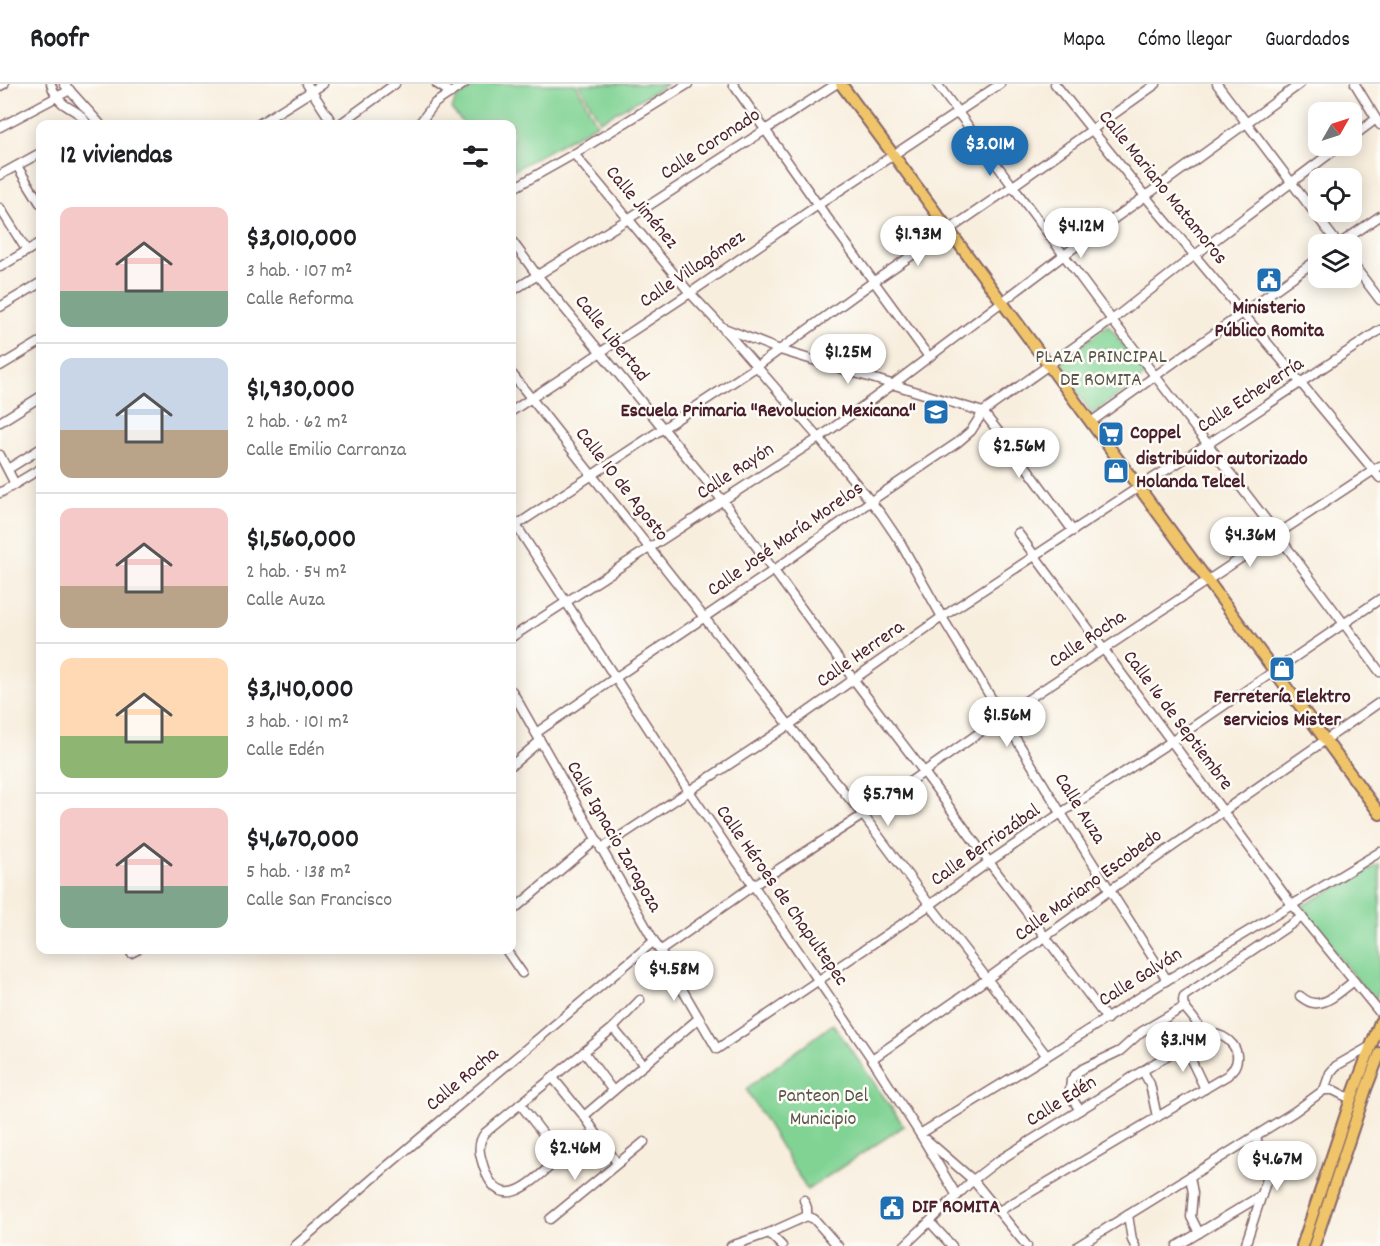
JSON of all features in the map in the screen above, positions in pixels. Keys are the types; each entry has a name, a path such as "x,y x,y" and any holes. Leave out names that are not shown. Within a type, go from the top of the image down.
{"main road":[{"path":"838,84 949,230 1380,814"},
{"path":"1314,1246 1366,1089 1380,1022"},
{"path":"1302,1246 1351,1099 1375,1050"}],"street":[{"path":"51,84 60,102 88,120"},
{"path":"265,120 310,88 324,84"},
{"path":"346,120 395,84"},
{"path":"437,84 451,93"},
{"path":"424,120 430,108 464,84"},
{"path":"516,187 688,84"},
{"path":"734,84 818,205 929,357"},
{"name":"Calle Coronado","path":"516,288 838,84"},
{"path":"937,84 1112,320 1380,672"},
{"name":"Calle Villagómez","path":"516,408 1000,84"},
{"name":"Calle Mariano Matamoros","path":"1055,84 1301,383 1377,468 1380,478"},
{"path":"516,522 756,367 1092,129 1143,87 1156,84"},
{"path":"1216,84 1330,234"},
{"name":"Calle Rayón","path":"516,634 819,438 1064,255 1300,84"},
{"path":"1355,84 1378,122 1362,131"},
{"path":"0,128 57,96 67,87 90,120"},
{"path":"310,88 330,120"},
{"name":"Calle Jiménez","path":"574,154 690,293 819,438 871,501"},
{"path":"0,176 36,155"},
{"name":"Calle José María Morelos","path":"516,761 538,737 615,678 957,444 971,431 983,412 1112,320 1327,156"},
{"path":"18,166 36,193"},
{"path":"0,208 27,251"},
{"path":"1353,234 1380,216"},
{"path":"0,267 36,245"},
{"name":"Calle Libertad","path":"516,246 723,501 1107,1018"},
{"path":"1091,422 1308,266"},
{"path":"1362,276 1380,300"},
{"path":"0,307 36,285"},
{"path":"723,328 780,350 983,412 1073,531"},
{"name":"Calle Echeverría","path":"1139,486 1208,444 1380,330"},
{"path":"0,366 36,344"},
{"name":"Calle 10 de Agosto","path":"516,379 789,725 863,815 1047,1056"},
{"path":"0,422 36,400"},
{"path":"8,469 36,452"},
{"path":"0,455 15,484"},
{"name":"Calle Rocha","path":"660,951 754,885 863,815 1003,716 1377,468"},
{"path":"0,493 36,471"},
{"name":"Calle Herrera","path":"601,849 789,725 942,618 1139,486"},
{"name":"Calle Auza","path":"871,501 900,542 942,618 1061,813 1167,980"},
{"name":"Calle Héroes de Chapultepec","path":"516,528 689,791 820,981 920,1134"},
{"name":"Calle 16 de Septiembre","path":"1018,532 1292,905 1380,1013"},
{"name":"Calle Berriozábal","path":"717,1049 820,981 1061,813 1172,741 1380,599"},
{"name":"Calle Ignacio Zaragoza","path":"516,699 717,1049"},
{"name":"Calle Mariano Escobedo","path":"872,1059 1380,702"},
{"path":"516,908 596,840"},
{"name":"Calle Galván","path":"920,1134 1167,980 1380,852"},
{"path":"999,1211 1228,1075 1237,1060 1237,1052 1233,1044 1217,1035 1201,1036 1197,1023 1182,1000 1187,992 1302,917"},
{"name":"Calle Rocha","path":"296,1246 654,941"},
{"path":"509,954 522,973"},
{"path":"1300,996 1312,1003 1323,1003 1354,981"},
{"path":"594,1132 524,1189 502,1192 497,1190 489,1180 479,1153 481,1139 485,1133 613,1028 640,1000"},
{"path":"1080,1110 1070,1090 1071,1080 1077,1073 1120,1051 1141,1032 1185,1007"},
{"path":"584,1116 699,1018"},
{"path":"613,1028 644,1065"},
{"name":"Calle Edén","path":"904,1246 973,1180 995,1163 1201,1036"},
{"path":"1184,1046 1205,1089"},
{"path":"1078,1246 1294,1112 1324,1090 1335,1066 1375,1050"},
{"path":"584,1052 614,1091"},
{"path":"1143,1071 1150,1084 1157,1117"},
{"path":"553,1078 584,1116 617,1164"},
{"path":"1324,1090 1333,1090 1351,1099"},
{"path":"520,1104 561,1157"},
{"path":"920,1134 973,1180 1027,1246"},
{"path":"920,1134 957,1196"},
{"path":"1245,1246 1267,1179 1256,1136"},
{"path":"550,1219 644,1142"},
{"path":"1190,1177 1193,1193 1191,1216 1199,1233"},
{"path":"1177,1246 1262,1195"},
{"path":"804,1200 807,1216"},
{"path":"1128,1215 1135,1246"},
{"path":"731,1246 770,1233 807,1216 814,1219 838,1246"},
{"path":"930,1222 952,1246"},
{"path":"770,1233 782,1246"}],"green space":[{"path":"478,84 576,84 597,124 516,169 516,120 461,120 452,110 455,100"},
{"path":"579,84 668,84 600,121"},
{"name":"PLAZA PRINCIPAL DE ROMITA","path":"1108,325 1146,375 1092,414 1058,364"},
{"path":"1380,864 1380,985 1375,1003 1300,907"},
{"name":"Panteon Del Municipio","path":"833,1024 904,1126 807,1190 746,1089"}],"place":[{"name":"Ministerio Público Romita","path":"1269,280"},
{"name":"Escuela Primaria \"Revolucion Mexicana\"","path":"936,412"},
{"name":"Coppel","path":"1111,434"},
{"name":"distribuidor autorizado Holanda Telcel","path":"1116,471"},
{"name":"Ferretería Elektro servicios Mister","path":"1282,669"},
{"name":"DIF ROMITA","path":"892,1208"}]}
